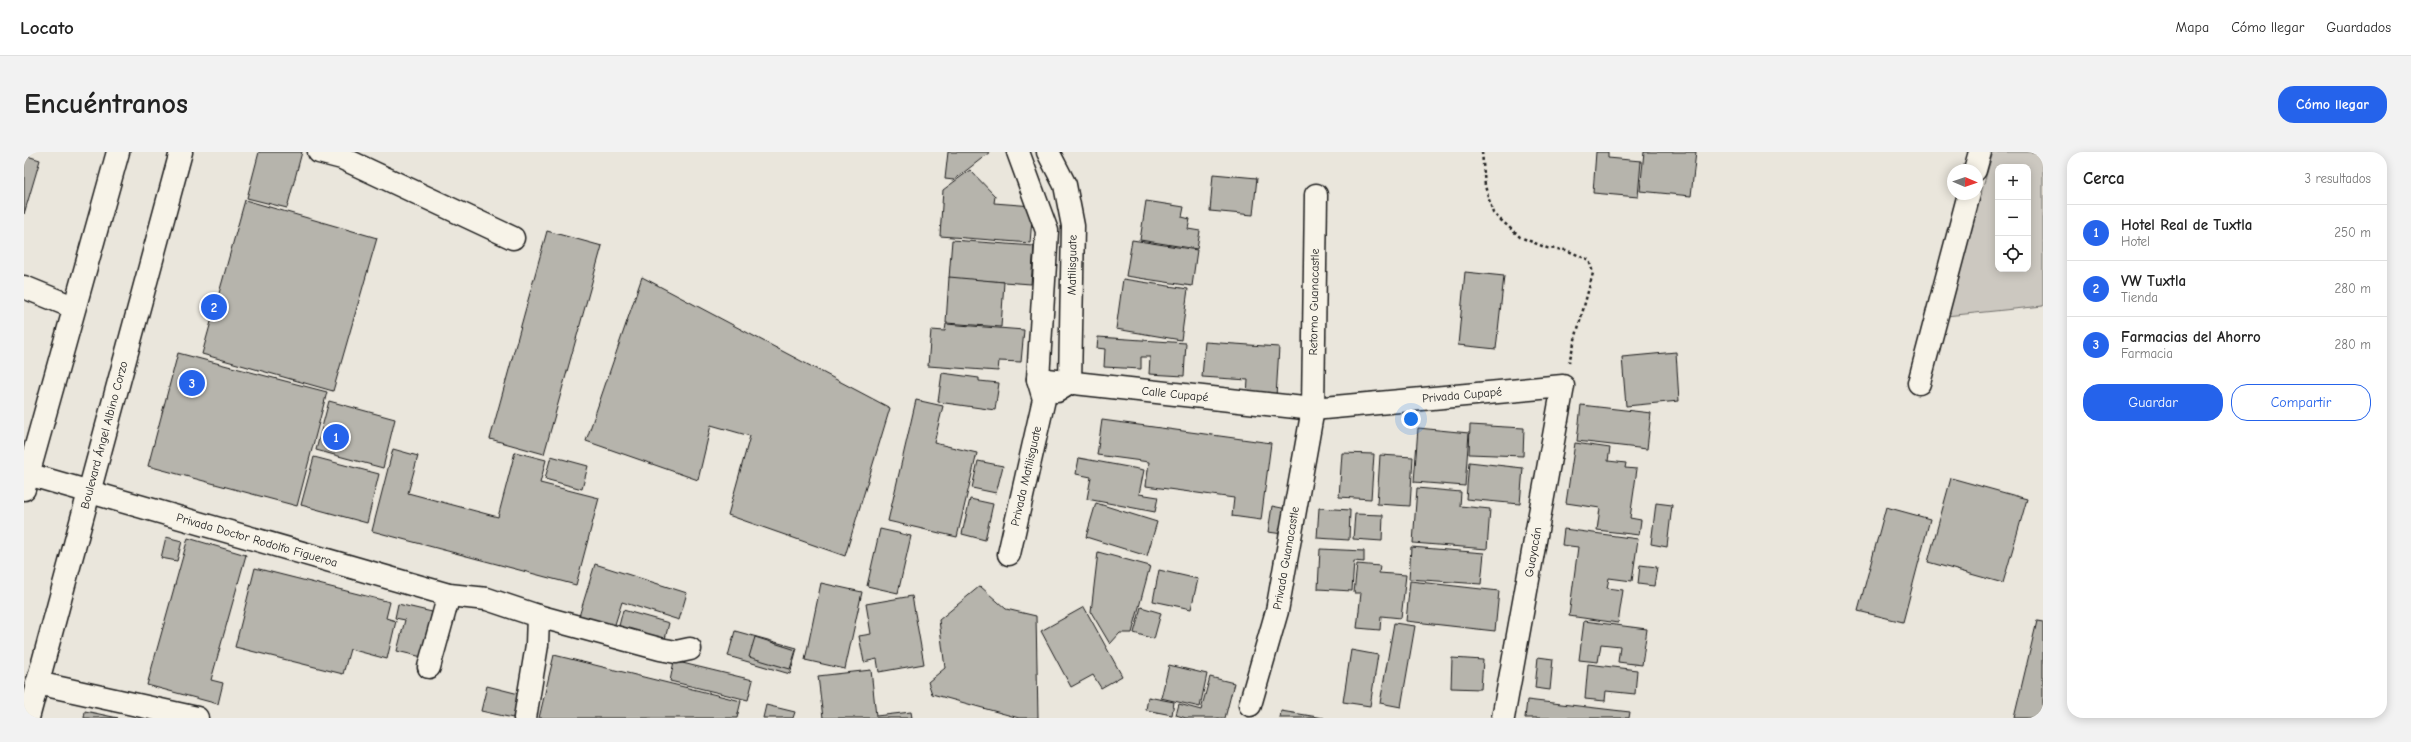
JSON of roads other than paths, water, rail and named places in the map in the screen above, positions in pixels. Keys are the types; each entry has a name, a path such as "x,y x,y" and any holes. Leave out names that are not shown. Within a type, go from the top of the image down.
{"street":[{"path":"25,479 118,152"},
{"name":"Boulevard Ángel Albino Corzo","path":"28,718 181,152"},
{"path":"319,152 342,158 513,238"},
{"path":"1018,152 1047,231 1041,389"},
{"name":"Matilisguate","path":"1048,152 1065,185 1073,226 1070,383"},
{"path":"1977,164 1980,152"},
{"name":"Retorno Guanacastle","path":"1313,409 1316,195"},
{"path":"1919,383 1967,200"},
{"path":"24,287 73,307"},
{"name":"Calle Cupapé","path":"1041,389 1070,383 1313,409"},
{"name":"Privada Cupapé","path":"1313,409 1563,386"},
{"name":"Guayacán","path":"1503,718 1563,386"},
{"name":"Privada Matilisguate","path":"1009,554 1041,389"},
{"name":"Privada Guanacastle","path":"1250,705 1277,611 1313,409"},
{"name":"Privada Doctor Rodolfo Figueroa","path":"25,479 89,492 449,595 487,599 538,616 660,649 676,652 690,649"},
{"path":"428,667 449,595"},
{"path":"525,718 537,645 538,616"},
{"path":"37,683 197,718"}],"place":[{"name":"VW Tuxtla","path":"214,307"},
{"name":"Farmacias del Ahorro","path":"192,383"},
{"name":"Hotel Real de Tuxtla","path":"336,437"}]}
